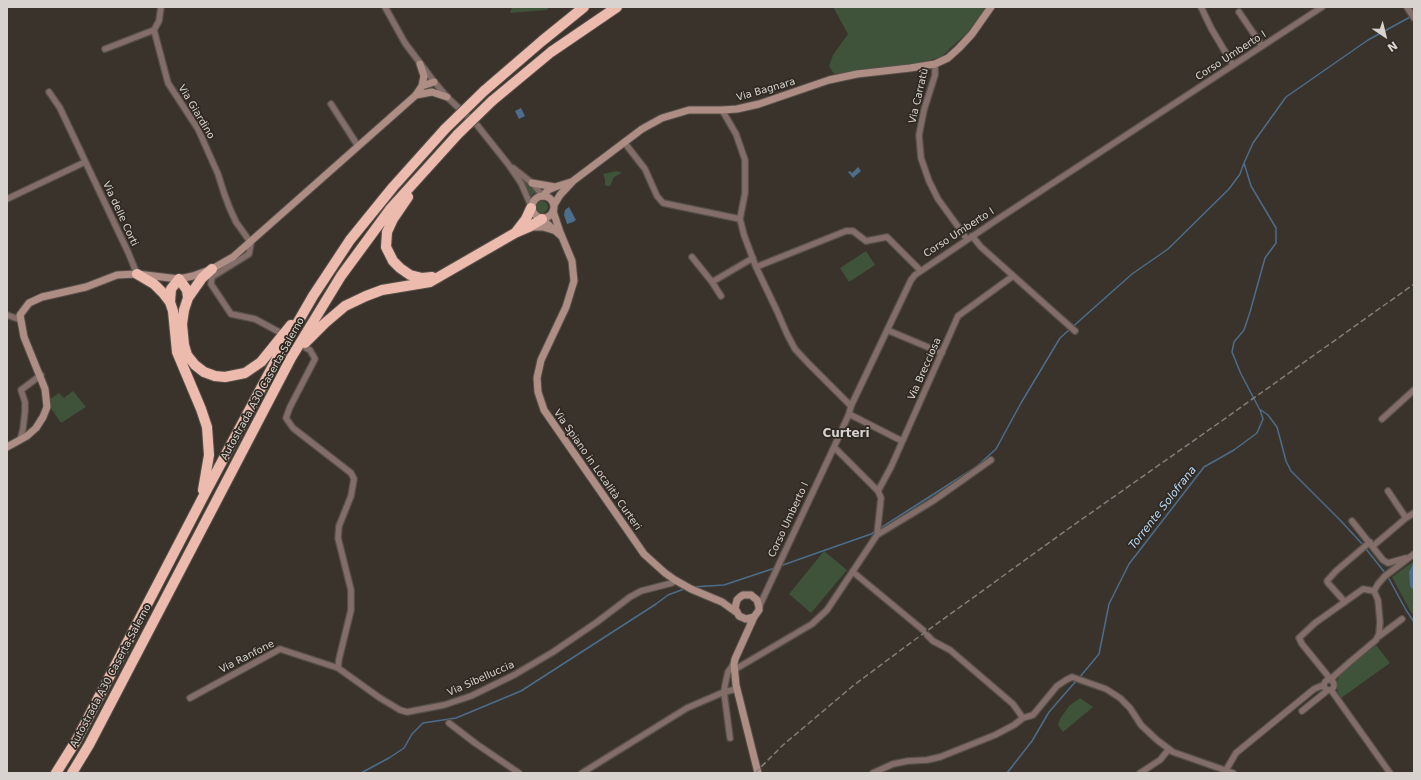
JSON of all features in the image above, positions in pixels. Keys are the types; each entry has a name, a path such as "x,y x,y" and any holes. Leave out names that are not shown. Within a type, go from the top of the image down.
{"highway":[{"name":"Autostrada A30 Caserta-Salerno","path":"56,773 76,741 276,360 313,296 350,240 393,186 445,129 484,91 584,7"},
{"name":"Autostrada A30 Caserta-Salerno","path":"72,773 89,746 291,358 341,276 391,208 458,134 492,101 551,52 617,7"},
{"path":"426,169 393,219 387,232 386,248 400,268 410,275 422,278 444,275"},
{"path":"515,233 526,219 531,207"},
{"path":"291,358 325,322 345,306 382,290 430,282 542,219"},
{"path":"212,269 202,278 188,298 182,324 184,346 187,355 195,365 204,372 215,376 225,377 245,373 261,362 313,296"},
{"path":"137,274 154,284 170,302"},
{"path":"188,298 187,290 179,279 171,289 170,302 175,319 177,352 207,427 209,455 202,499"}],"main road":[{"path":"935,64 948,58 959,48 972,34 991,7"},
{"path":"7,447 20,440 36,428 43,417 46,407 45,389 41,375 24,337 20,315 29,303 42,297 71,291 118,275 137,274 179,279 193,276 212,269 233,257 416,96 422,86 424,76 420,64"},
{"name":"Via Bagnara","path":"554,208 560,195 573,181 624,142 652,123 675,113 689,110 737,109 759,104 829,80 857,74 935,64"},
{"path":"422,86 434,82 432,92"},
{"path":"416,96 432,92 447,97"},
{"name":"Via Bagnara","path":"544,196 548,190 555,186 573,181"},
{"path":"532,183 555,186"},
{"path":"544,196 551,200 554,208 549,217 542,219 536,216 531,207 532,203 537,198 544,196"},
{"name":"Via Spiano in Località Curteri","path":"554,208 572,261 574,281 566,306 541,360 537,378 538,392 544,410 644,554 675,580 691,589 722,602 736,612"},
{"name":"Via Spiano in Località Curteri","path":"542,219 564,239"},
{"path":"529,227 543,227 556,231"},
{"path":"747,632 742,618 736,612 735,604 743,595 750,595 754,597 758,603 759,610 754,617 735,659 734,667 737,689 758,773"},
{"path":"722,602 737,600"},
{"path":"742,618 746,619 754,617"}],"street":[{"path":"105,50 154,30 159,21 161,7"},
{"path":"385,7 405,43 434,82 447,97 477,125 508,164 521,183 531,207"},
{"path":"1202,7 1210,28 1233,66"},
{"name":"Corso Umberto I","path":"759,607 887,330 911,280 920,270 1322,7"},
{"path":"1409,9 1414,18"},
{"path":"1239,12 1262,46"},
{"name":"Via Giardino","path":"154,30 168,82 198,129 218,174 236,222 251,242"},
{"name":"Via Carratù","path":"935,64 935,75 924,110 919,135 921,158 928,181 938,199 970,237 1075,331"},
{"name":"Via delle Corti","path":"49,92 60,108 137,274"},
{"path":"331,104 358,146"},
{"path":"722,110 736,134 745,160 745,193 740,219 744,235 756,267 795,349 851,406"},
{"path":"624,142 645,169 657,196 663,202 740,219"},
{"path":"7,200 85,162"},
{"path":"508,164 532,183 544,196"},
{"path":"756,267 846,231 852,231 866,241 887,237 920,270"},
{"path":"251,242 249,254 212,277 211,284 231,314 255,319 281,333"},
{"path":"692,257 721,296"},
{"path":"712,282 753,258"},
{"name":"Via Brecciosa","path":"878,491 958,316 1013,276"},
{"path":"7,316 21,320"},
{"path":"887,330 942,353"},
{"path":"306,348 310,350 315,359 290,407 286,418 293,428 351,473 354,480 351,496 339,526 338,538 351,590 351,610 338,668"},
{"path":"20,440 25,412 25,402 21,390 41,375"},
{"path":"1382,419 1414,390"},
{"path":"849,414 902,440"},
{"path":"834,447 878,491 881,498 878,533"},
{"path":"730,738 724,692 728,672 734,667 812,624 827,610 878,533 933,501 991,460"},
{"path":"1388,491 1406,518"},
{"path":"1345,602 1327,581 1336,571 1362,549 1414,513"},
{"path":"1352,521 1383,560 1388,563 1412,556"},
{"path":"1374,591 1387,574 1412,556"},
{"path":"853,572 923,630"},
{"name":"Via Sibelluccia","path":"338,668 374,694 400,710 407,712 444,705 471,696 514,676 577,636 630,596 641,591 672,583 675,580"},
{"path":"1302,710 1334,686 1299,638 1315,623 1363,589 1374,591"},
{"path":"1374,591 1378,600 1380,622 1378,637"},
{"path":"754,597 766,593"},
{"path":"1390,773 1328,689 1325,682 1334,676 1378,637 1402,619"},
{"path":"928,635 933,641 950,650 961,659 1013,704 1024,718"},
{"name":"Via Ranfone","path":"190,698 280,649 338,668"},
{"path":"872,773 893,764 940,757 995,735 1024,718 1028,718 1033,715 1057,686 1072,677 1106,689 1120,698 1130,708 1141,725 1169,749 1232,773"},
{"path":"1226,770 1236,754 1314,689 1321,686 1328,689"},
{"path":"582,773 675,714 724,692 737,689"},
{"path":"449,723 518,773"},
{"path":"1140,773 1160,760 1169,749"}],"green space":[{"path":"512,7 549,7 547,10 510,13"},
{"path":"833,7 985,7 982,14 968,32 941,57 923,62 834,74 829,66 833,55 848,34"},
{"path":"617,171 622,173 614,177 610,186 605,185 603,174"},
{"path":"526,181 537,191 531,196 524,183"},
{"path":"544,201 547,202 547,212 540,213 537,212 536,205 537,202"},
{"path":"866,251 875,265 849,282 840,268"},
{"path":"73,391 86,407 61,423 50,407 50,399 59,393 64,398"},
{"path":"824,551 847,570 811,613 789,594"},
{"path":"1414,561 1414,612 1412,614 1392,577"},
{"path":"1376,645 1390,663 1341,698 1336,684 1340,674"},
{"path":"1080,698 1093,707 1063,732 1058,725 1060,719 1069,706"}],"water":[{"path":"521,108 525,116 519,119 515,111"},
{"path":"858,167 861,171 853,178 848,172 850,171 852,173"},
{"path":"569,207 576,220 567,224 564,215 565,210"},
{"path":"1414,562 1414,591 1410,586 1409,572"}],"waterway":[{"name":"Torrente Solofrana","path":"1079,678 1099,654 1109,604 1129,564 1204,467 1234,450 1257,433 1263,419 1232,352 1234,342 1244,330 1265,258 1276,243 1276,228 1251,186 1244,163 1253,143 1286,97 1368,40 1412,16"},
{"path":"879,529 976,467 996,449 1021,403 1060,338 1132,274 1168,249 1229,189 1240,174 1244,163"},
{"path":"1261,410 1268,415 1277,427 1286,461 1291,471 1364,546"},
{"path":"780,566 876,531"},
{"path":"1366,549 1386,574"},
{"path":"692,587 724,585 775,568"},
{"path":"1388,577 1414,622"},
{"path":"361,773 404,748 412,734 423,723 456,718 521,691 668,595 684,589"},
{"name":"Torrente Solofrana","path":"1007,773 1032,741 1049,712 1076,681"}],"railway":[{"path":"755,773 783,745 854,685 913,641 1068,529 1414,284"}],"district":[{"name":"Curteri","path":"846,434"}]}
